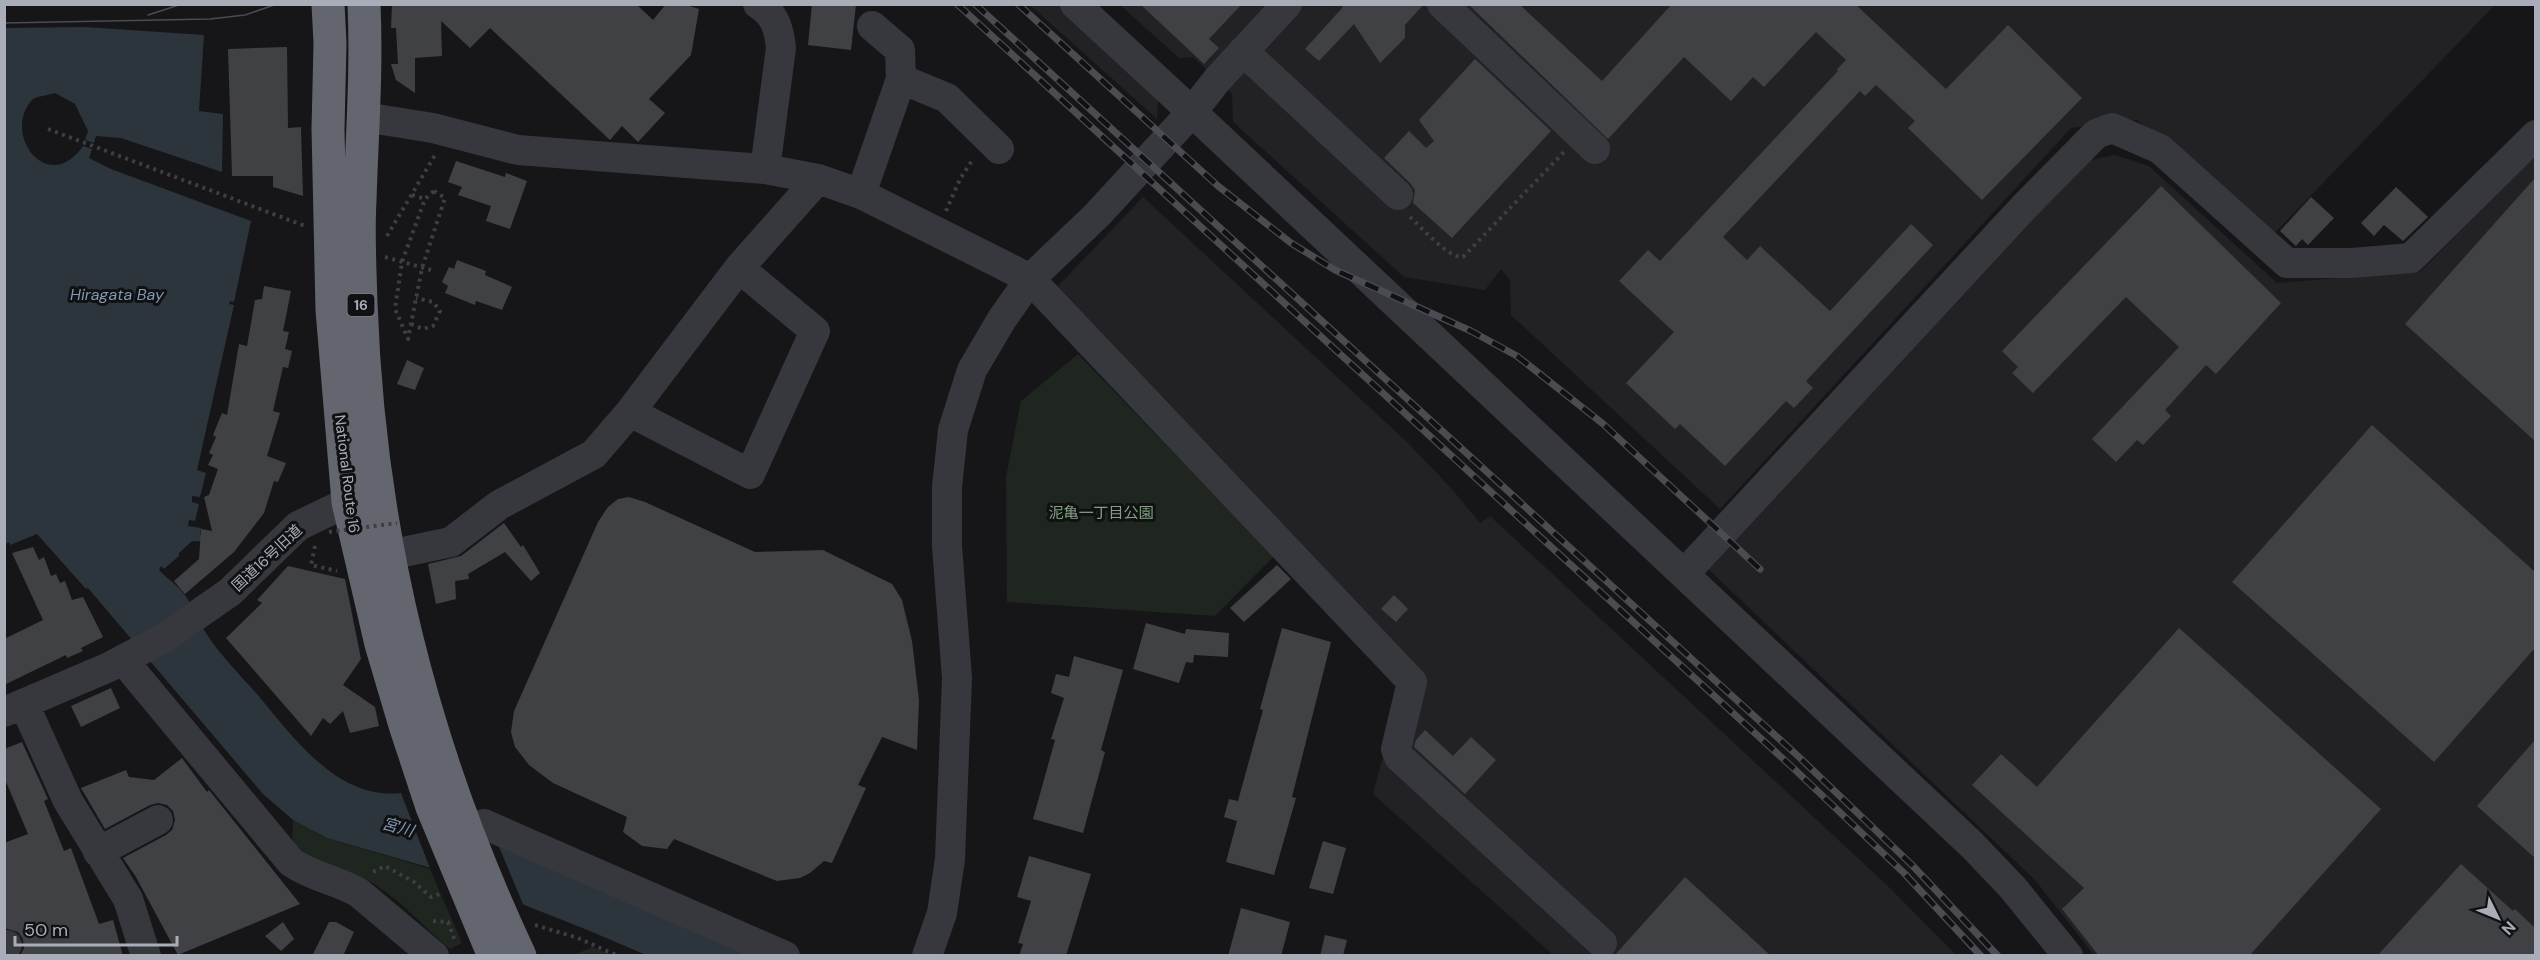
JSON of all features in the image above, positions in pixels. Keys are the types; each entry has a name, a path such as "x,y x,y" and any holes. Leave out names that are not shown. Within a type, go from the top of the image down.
{"highway":[{"name":"National Route 16","path":"328,4 332,310 362,498 381,644 455,888 498,955"},
{"name":"National Route 16","path":"364,4 367,66 360,203 362,498 388,555 407,643 430,729 473,823 494,899 498,955"}],"street":[{"path":"758,4 773,17 779,30 781,48 765,169"},
{"path":"1075,4 1972,845 2013,888 2068,956"},
{"path":"927,956 942,913 950,859 957,678 947,546 947,487 953,429 972,370 1002,319 1030,279 1097,215 1287,4"},
{"path":"1442,4 1587,142"},
{"path":"861,194 901,79 900,50 872,26"},
{"path":"1244,51 1398,195"},
{"path":"901,79 947,98 993,143"},
{"path":"364,117 433,128 518,150 765,169 818,179 861,194 1030,279 1045,298 1412,682 1396,749 1399,757 1602,944"},
{"path":"1684,574 2025,206 2096,134 2112,128 2160,149 2287,263 2411,258 2535,135"},
{"path":"388,555 451,542 499,505 594,454 630,412 739,268 818,179"},
{"path":"630,412 750,474 815,331 739,268"},
{"name":"国道16号旧道","path":"131,656 195,618 230,592 298,526 362,498"},
{"path":"146,956 128,899 14,708 131,656 291,862 303,871 350,887 434,956"},
{"path":"98,852 158,820"},
{"path":"473,823 785,956"}],"path":[{"path":"48,129 315,230"},
{"path":"1442,246 1458,258 1469,253 1587,142"},
{"path":"938,231 960,179 993,143"},
{"path":"384,245 440,145"},
{"path":"434,191 445,198 422,268 408,339 395,309 402,262 425,199 434,191"},
{"path":"412,195 425,199"},
{"path":"380,255 431,270"},
{"path":"411,324 423,329 433,326 440,311 433,302 416,298"},
{"path":"329,532 396,522"},
{"path":"311,566 347,573"},
{"path":"385,866 414,882 431,897 455,888"},
{"path":"534,925 578,938 618,956"}],"shaded area":[{"path":"1030,5 1061,5 1158,96 1157,119"},
{"path":"1120,5 2495,5 2267,241 2137,120 2071,128 1720,509 1511,315 1510,280 1501,269 1485,290 1404,277 1233,122 1232,94 1193,57 1179,58"},
{"path":"2535,153 2535,955 2094,955 2035,880 1705,566 2081,162 2115,155 2149,166 2277,283 2421,271"},
{"path":"1143,197 1407,442 1451,488 1480,523 1490,516 1890,888 1956,955 1553,955 1373,794 1402,684 1039,306"}],"green space":[{"name":"泥亀一丁目公園","path":"1078,354 1274,556 1215,616 1007,602 1006,477 1021,401"},
{"path":"293,820 327,838 430,869 462,943 450,949 380,888 358,876 311,857 292,842"},
{"path":"592,947 611,955 574,955"}],"water":[{"name":"Hiragata Bay","path":"85,27 204,35 199,111 223,114 222,172 121,138 96,136 94,143 85,140 88,131 75,104 55,93 33,99 24,113 22,128 25,142 32,154 43,163 56,165 69,160 83,146 92,149 89,158 111,169 251,221 234,302 230,301 229,304 234,305 197,470 206,473 200,497 192,496 192,502 199,504 195,521 189,520 188,526 201,528 200,535 212,538 211,542 192,541 179,553 179,556 164,569 161,566 159,570 185,595 215,646 286,729 318,762 337,776 357,787 378,793 401,793 772,955 646,955 431,868 327,838 293,820 263,794 88,588 86,589 37,534 10,545 9,542 5,544 5,28"}],"pier":[{"path":"401,793 495,837 525,909 431,871"}],"building":[{"path":"392,4 636,4 653,20 666,4 683,4 699,9 691,55 649,99 665,113 638,142 622,126 610,140 490,28 470,48 441,21 442,56 415,58 415,93 396,80 391,64 398,64 396,28 391,28"},
{"path":"812,4 856,4 851,50 808,45"},
{"path":"1140,4 1242,4 1209,39 1219,48 1204,64"},
{"path":"1341,4 1424,4 1405,25 1405,38 1380,63 1354,24 1319,61 1305,49 1343,7"},
{"path":"1468,4 1519,4 1602,81 1672,4 1855,4 1946,89 2008,25 2082,98 1982,200 1908,128 1915,121 1876,85 1865,96 1860,91 1723,237 1747,260 1760,246 1830,311 1911,224 1933,245 1806,381 1813,388 1794,408 1786,401 1725,466 1680,424 1675,429 1626,383 1674,332 1619,281 1648,250 1660,261 1846,60 1816,32 1764,87 1753,77 1731,101 1684,57 1608,139"},
{"path":"287,47 288,128 301,127 303,196 273,187 273,176 232,176 228,49"},
{"path":"1475,59 1551,131 1452,238 1413,203 1415,190 1384,158 1409,131 1426,148 1434,141 1419,120"},
{"path":"456,161 505,177 506,173 527,181 510,229 486,221 491,206 458,195 462,187 448,182"},
{"path":"2535,178 2535,441 2405,324"},
{"path":"2161,186 2281,303 2216,374 2206,365 2165,410 2171,416 2143,445 2137,440 2116,462 2092,439 2179,347 2126,297 2033,393 2012,373 2018,367 2002,351"},
{"path":"2396,187 2428,217 2403,241 2384,225 2374,236 2361,223"},
{"path":"2311,197 2334,218 2308,245 2302,239 2296,246 2280,231"},
{"path":"457,260 486,271 485,275 512,287 502,310 476,301 475,305 445,293 448,286 442,282 449,267 454,269"},
{"path":"264,286 291,291 283,331 289,332 285,349 292,351 288,368 283,367 273,411 280,413 267,456 286,463 278,482 274,481 264,513 234,552 185,594 174,581 199,559 201,529 212,531 204,497 209,495 218,469 208,465 213,455 209,453 222,413 227,415 239,344 247,346 255,300 262,299"},
{"path":"407,360 424,368 415,390 397,384"},
{"path":"2372,425 2535,572 2535,648 2434,762 2232,582"},
{"path":"629,497 645,502 755,552 823,550 892,584 902,600 912,641 919,700 917,750 882,737 858,785 866,788 832,863 824,861 800,878 777,881 674,839 667,849 642,846 623,832 627,817 553,783 529,765 515,747 511,732 514,711 598,522 608,507 618,499"},
{"path":"504,523 521,547 523,545 540,573 531,581 505,552 468,574 469,579 455,581 456,599 436,604 428,564 461,556"},
{"path":"33,547 39,560 44,557 51,576 56,574 60,583 65,581 72,600 83,597 103,637 81,648 83,651 67,658 66,655 4,685 4,639 43,620 12,553"},
{"path":"1277,565 1291,579 1244,622 1230,608"},
{"path":"288,566 345,579 361,659 343,685 375,707 379,726 350,733 343,711 330,724 323,718 311,736 226,638 262,603 257,600"},
{"path":"1394,595 1408,609 1396,622 1381,609"},
{"path":"1146,623 1185,634 1186,629 1229,633 1228,657 1194,655 1193,663 1186,662 1179,683 1133,669"},
{"path":"1282,628 1331,642 1292,797 1296,798 1274,875 1226,862 1237,821 1224,817 1229,799 1238,801"},
{"path":"2179,628 2381,809 2249,956 2099,956 2062,909 2084,888 1972,785 2001,754 2037,787"},
{"path":"1074,656 1123,670 1101,750 1105,752 1083,833 1033,819 1055,740 1051,739 1064,698 1051,693 1056,674 1069,677"},
{"path":"111,688 120,708 81,727 71,706"},
{"path":"1425,730 1453,756 1471,737 1496,760 1465,794 1414,747 1416,740"},
{"path":"2535,740 2535,858 2477,806"},
{"path":"22,742 48,799 44,801 64,851 71,848 99,924 113,920 123,956 20,956 24,948 23,939 18,932 4,928 4,843 28,834 4,777 4,749"},
{"path":"182,758 207,792 209,790 300,904 178,955 136,877 123,858 172,830 175,820 173,811 167,805 158,803 150,805 105,829 81,788 126,770 129,777 154,780"},
{"path":"1323,841 1346,848 1333,894 1309,888"},
{"path":"1029,856 1091,874 1066,956 1019,956 1023,944 1018,943 1031,901 1017,897"},
{"path":"2461,864 2535,928 2535,956 2377,956"},
{"path":"1685,877 1771,956 1614,956"},
{"path":"1241,908 1290,922 1281,956 1228,956"},
{"path":"283,922 294,939 281,951 265,936"},
{"path":"329,922 336,922 354,932 343,956 312,956"},
{"path":"1325,935 1347,940 1343,956 1320,956"}],"tram line":[{"path":"148,15 182,4"},
{"path":"4,23 210,19 245,15 277,4"}],"railway":[{"path":"957,4 1791,766 1904,873 1981,956"},
{"path":"975,4 1799,757 1912,865 1998,956"},
{"path":"1018,4 1218,186 1291,243 1335,270 1471,331 1517,356 1602,423 1760,569"}],"water label":[{"name":"宮川","path":"398,827"}]}
